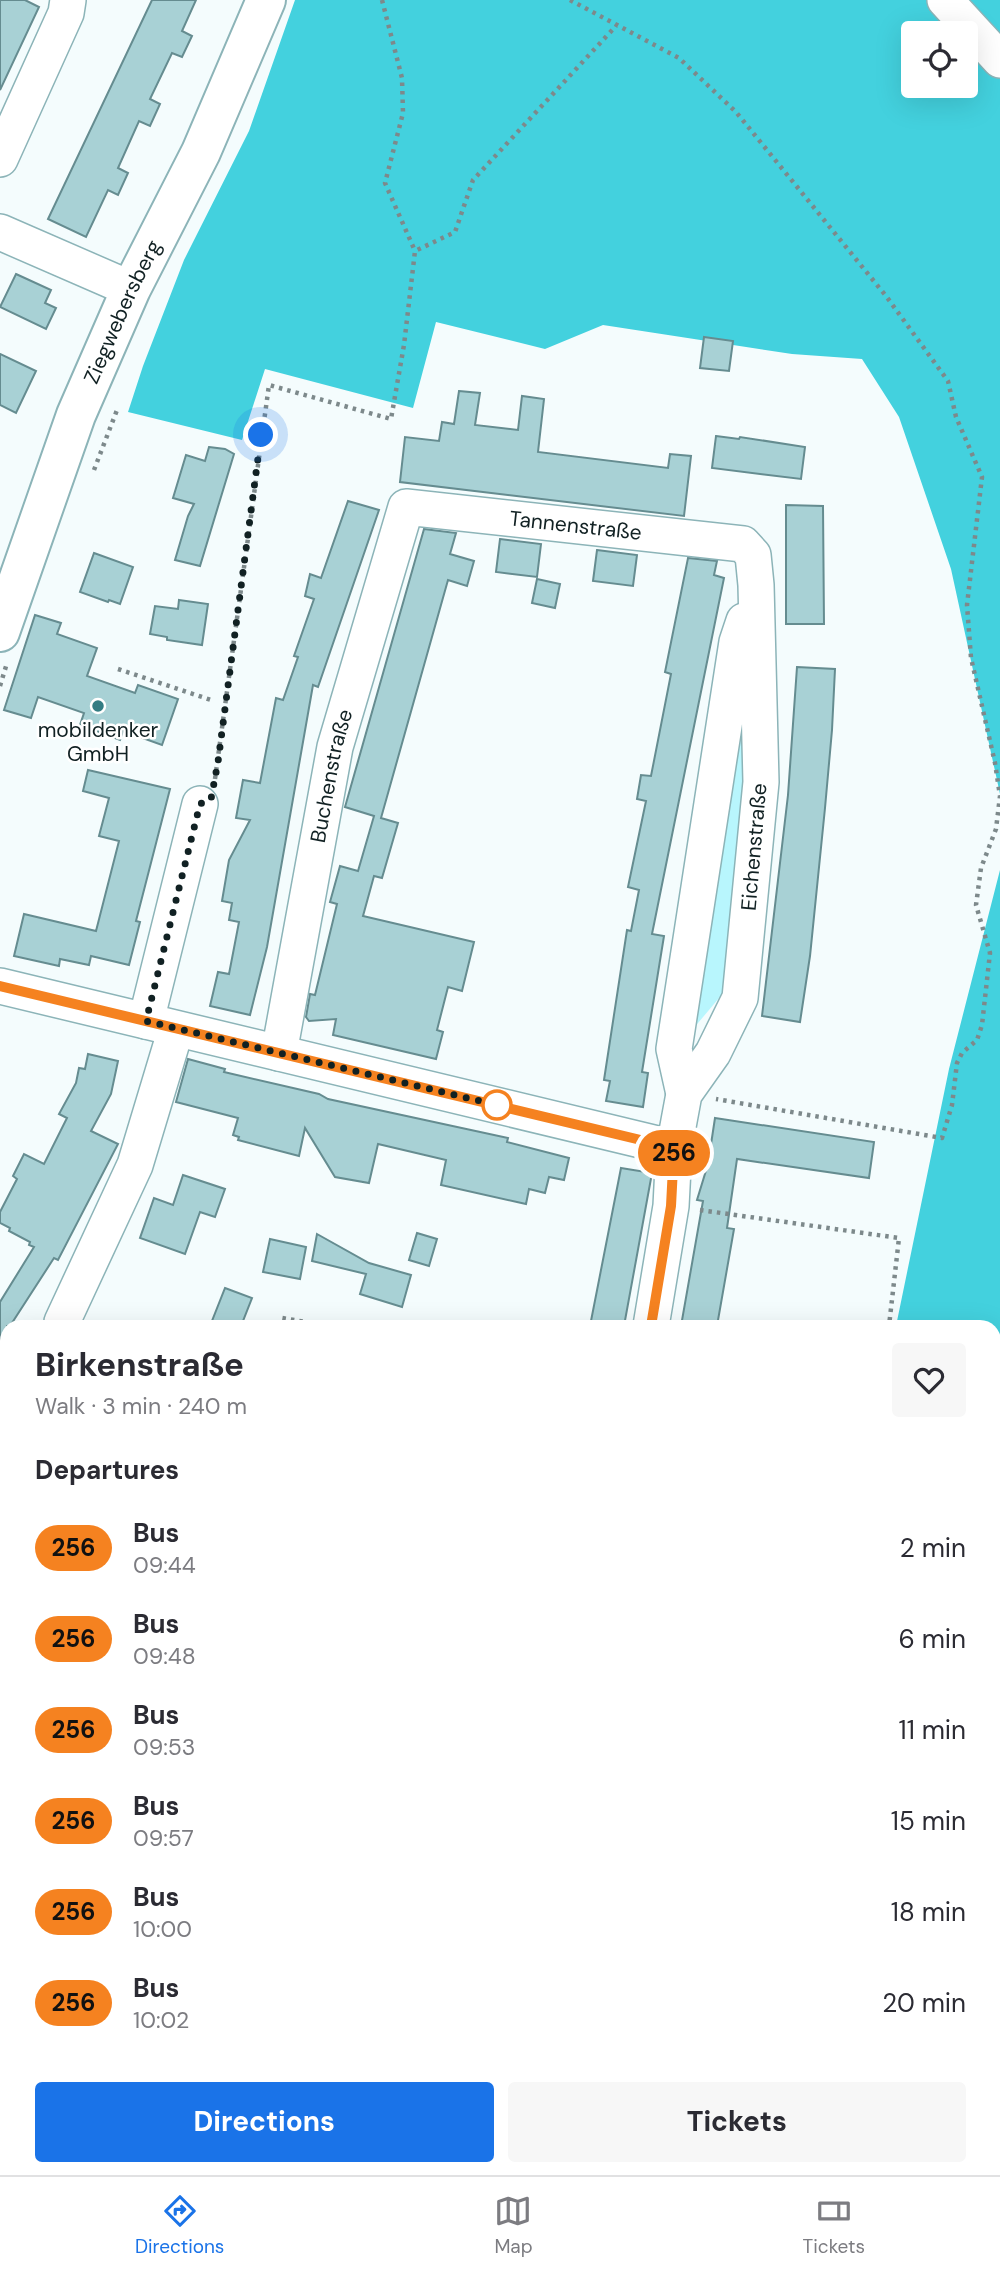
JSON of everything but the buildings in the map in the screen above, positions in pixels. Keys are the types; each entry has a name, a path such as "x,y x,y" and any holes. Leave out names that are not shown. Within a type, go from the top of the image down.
{"main road":[{"name":"Ziegwebersberg","path":"0,632 76,415 131,289 201,152 266,0"}],"street":[{"path":"0,159 66,13 68,0"},
{"path":"945,0 1000,60"},
{"path":"0,232 131,289"},
{"name":"Tannenstraße","path":"406,507 743,544"},
{"name":"Buchenstraße","path":"279,1052 335,747 406,507"},
{"name":"Eichenstraße","path":"684,1094 713,1053 740,998 761,782 756,585 753,555 743,544"},
{"name":"Eichenstraße","path":"652,1320 671,1206 674,1148 684,1094 674,1049 737,642 756,585"},
{"path":"63,1320 135,1165 200,804"},
{"path":"0,986 674,1148"}],"path":[{"path":"200,804 211,799 218,762 269,385 391,419 404,345 415,251 384,183 403,113 402,78 382,0"},
{"path":"570,0 679,58 736,111 886,296 948,381 957,417 982,477 967,605 971,658 1000,796 996,829 981,868 976,905 990,953 982,1025 977,1040 962,1053 957,1063 952,1105 942,1138 684,1094"},
{"path":"415,251 455,232 473,180 616,26"},
{"path":"118,669 214,701"},
{"path":"671,1206 899,1238 890,1320"}],"shaded area":[{"path":"295,0 1000,0 1000,794 951,569 899,417 862,359 792,354 603,325 545,349 436,322 413,408 265,369 242,440 128,412 184,260 249,131"},
{"path":"751,702 730,985 682,1042 735,703"},
{"path":"1000,870 1000,1320 897,1320 949,1069"}],"bus line":[{"name":"256","path":"0,986 674,1148 671,1206 652,1320"}],"place":[{"name":"mobildenker GmbH","path":"98,706"}],"route":[{"path":"261,435 211,799 200,804 146,1021 497,1105"}]}
